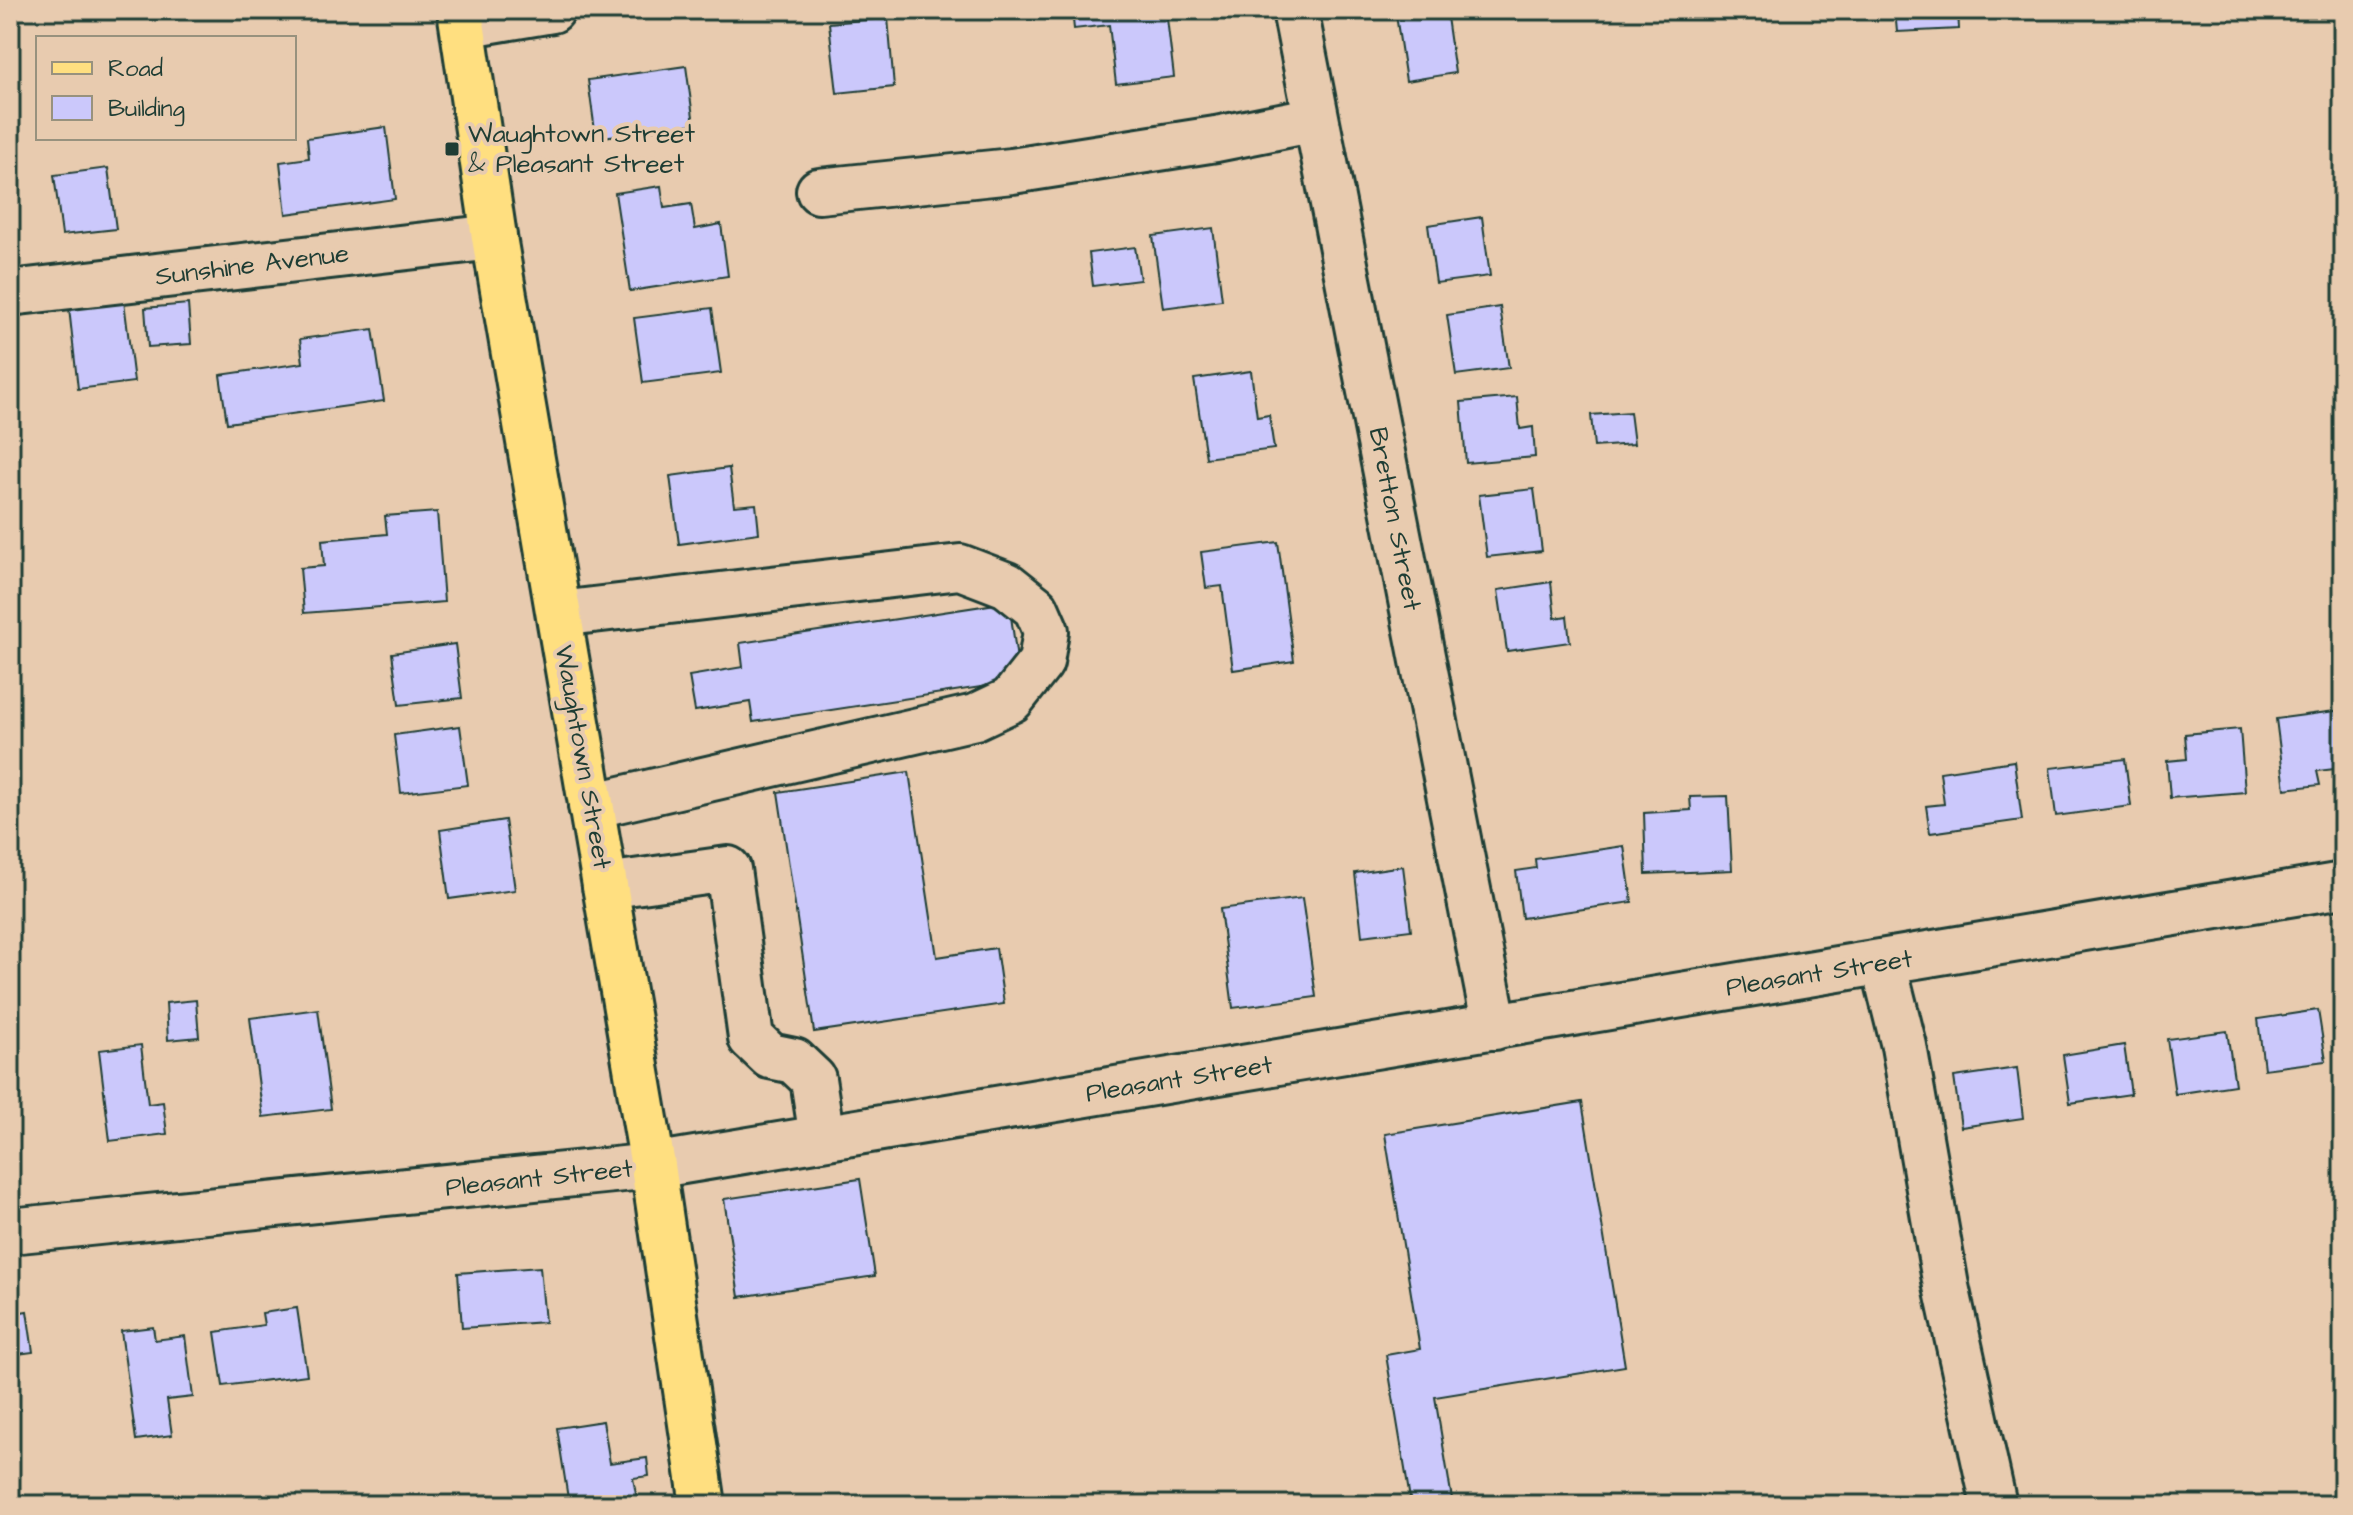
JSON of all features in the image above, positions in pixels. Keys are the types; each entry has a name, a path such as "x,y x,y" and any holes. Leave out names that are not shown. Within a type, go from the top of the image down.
{"main road":[{"name":"Waughtown Street","path":"461,18 494,237 653,1166 703,1505"}],"street":[{"path":"461,18 552,10"},
{"name":"Bretton Street","path":"1295,10 1495,1027"},
{"path":"819,191 1012,171 1216,139 1316,119"},
{"name":"Sunshine Avenue","path":"10,293 494,237"},
{"path":"559,614 960,567 1007,585 1036,608 1046,631 1041,662 1011,700 975,717 591,806"},
{"path":"605,886 728,869 751,1038 770,1056 794,1061 813,1079 822,1138"},
{"name":"Pleasant Street","path":"10,1231 653,1166 2343,885"},
{"path":"1883,962 1904,1046 1946,1286 1994,1505"}],"building":[{"path":"1072,10 1166,10 1174,77 1116,84 1109,25 1074,29"},
{"path":"1446,10 1455,73 1406,81 1396,15"},
{"path":"1895,10 1958,10 1959,29 1897,32"},
{"path":"888,18 894,87 837,93 829,23"},
{"path":"686,66 694,124 596,138 588,80"},
{"path":"386,127 395,199 286,214 280,162 309,158 307,138"},
{"path":"108,168 116,229 62,235 54,175"},
{"path":"661,186 664,208 691,204 695,229 721,224 728,276 630,291 615,193"},
{"path":"1482,217 1490,276 1436,283 1428,225"},
{"path":"1213,228 1222,300 1163,308 1153,236"},
{"path":"1135,247 1140,280 1093,286 1089,253"},
{"path":"124,301 134,382 78,389 69,308"},
{"path":"188,304 191,344 148,347 145,308"},
{"path":"1500,307 1509,368 1456,375 1447,315"},
{"path":"712,308 721,373 643,383 634,318"},
{"path":"373,329 384,401 227,423 220,375 303,363 300,339"},
{"path":"1251,371 1257,417 1269,415 1274,449 1206,458 1194,379"},
{"path":"1517,397 1520,429 1533,427 1535,457 1466,463 1461,402"},
{"path":"1630,412 1634,444 1594,447 1591,415"},
{"path":"729,468 734,506 756,504 759,533 679,544 670,476"},
{"path":"1534,489 1542,551 1487,557 1479,495"},
{"path":"437,512 444,602 304,613 300,568 324,566 322,540 387,534 385,516"},
{"path":"1278,542 1294,661 1233,670 1222,586 1206,588 1201,552"},
{"path":"1551,582 1555,618 1567,616 1570,642 1507,651 1498,590"},
{"path":"1009,602 1020,681 753,722 750,702 695,711 689,676 743,667 740,643"},
{"path":"455,644 462,698 399,705 392,653"},
{"path":"2343,710 2343,768 2317,771 2320,785 2285,789 2276,719"},
{"path":"460,726 468,785 401,793 394,735"},
{"path":"2240,729 2245,792 2170,798 2167,761 2187,759 2185,734"},
{"path":"2125,759 2131,806 2056,816 2050,768"},
{"path":"2014,761 2022,820 1930,833 1926,806 1944,804 1940,772"},
{"path":"909,772 937,957 996,948 1004,1004 814,1032 778,792"},
{"path":"1728,796 1732,870 1646,874 1644,813 1691,810 1690,797"},
{"path":"505,820 515,890 449,899 440,830"},
{"path":"1624,846 1632,902 1522,918 1516,871 1536,868 1535,859"},
{"path":"1403,866 1411,930 1362,936 1355,873"},
{"path":"1302,898 1316,997 1233,1008 1220,909"},
{"path":"196,1000 199,1037 168,1040 166,1003"},
{"path":"318,1009 331,1109 263,1117 250,1018"},
{"path":"2318,1010 2326,1061 2264,1069 2258,1019"},
{"path":"2227,1031 2235,1085 2175,1094 2167,1039"},
{"path":"141,1045 148,1104 163,1102 167,1134 110,1141 99,1050"},
{"path":"2124,1045 2131,1094 2070,1103 2063,1055"},
{"path":"2017,1068 2023,1118 1961,1127 1954,1077"},
{"path":"1582,1102 1625,1366 1435,1397 1453,1505 1411,1505 1386,1355 1420,1349 1385,1134"},
{"path":"860,1179 875,1276 739,1297 724,1199"},
{"path":"540,1267 545,1322 462,1328 458,1273"},
{"path":"297,1308 307,1375 223,1386 215,1332 264,1325 262,1313"},
{"path":"27,1311 33,1352 10,1355 10,1314"},
{"path":"153,1327 155,1340 185,1336 193,1397 167,1400 172,1435 136,1440 121,1331"},
{"path":"603,1421 610,1463 647,1458 649,1476 633,1478 638,1505 569,1505 557,1428"}],"place":[{"name":"Waughtown Street & Pleasant Street","path":"452,149"}]}
